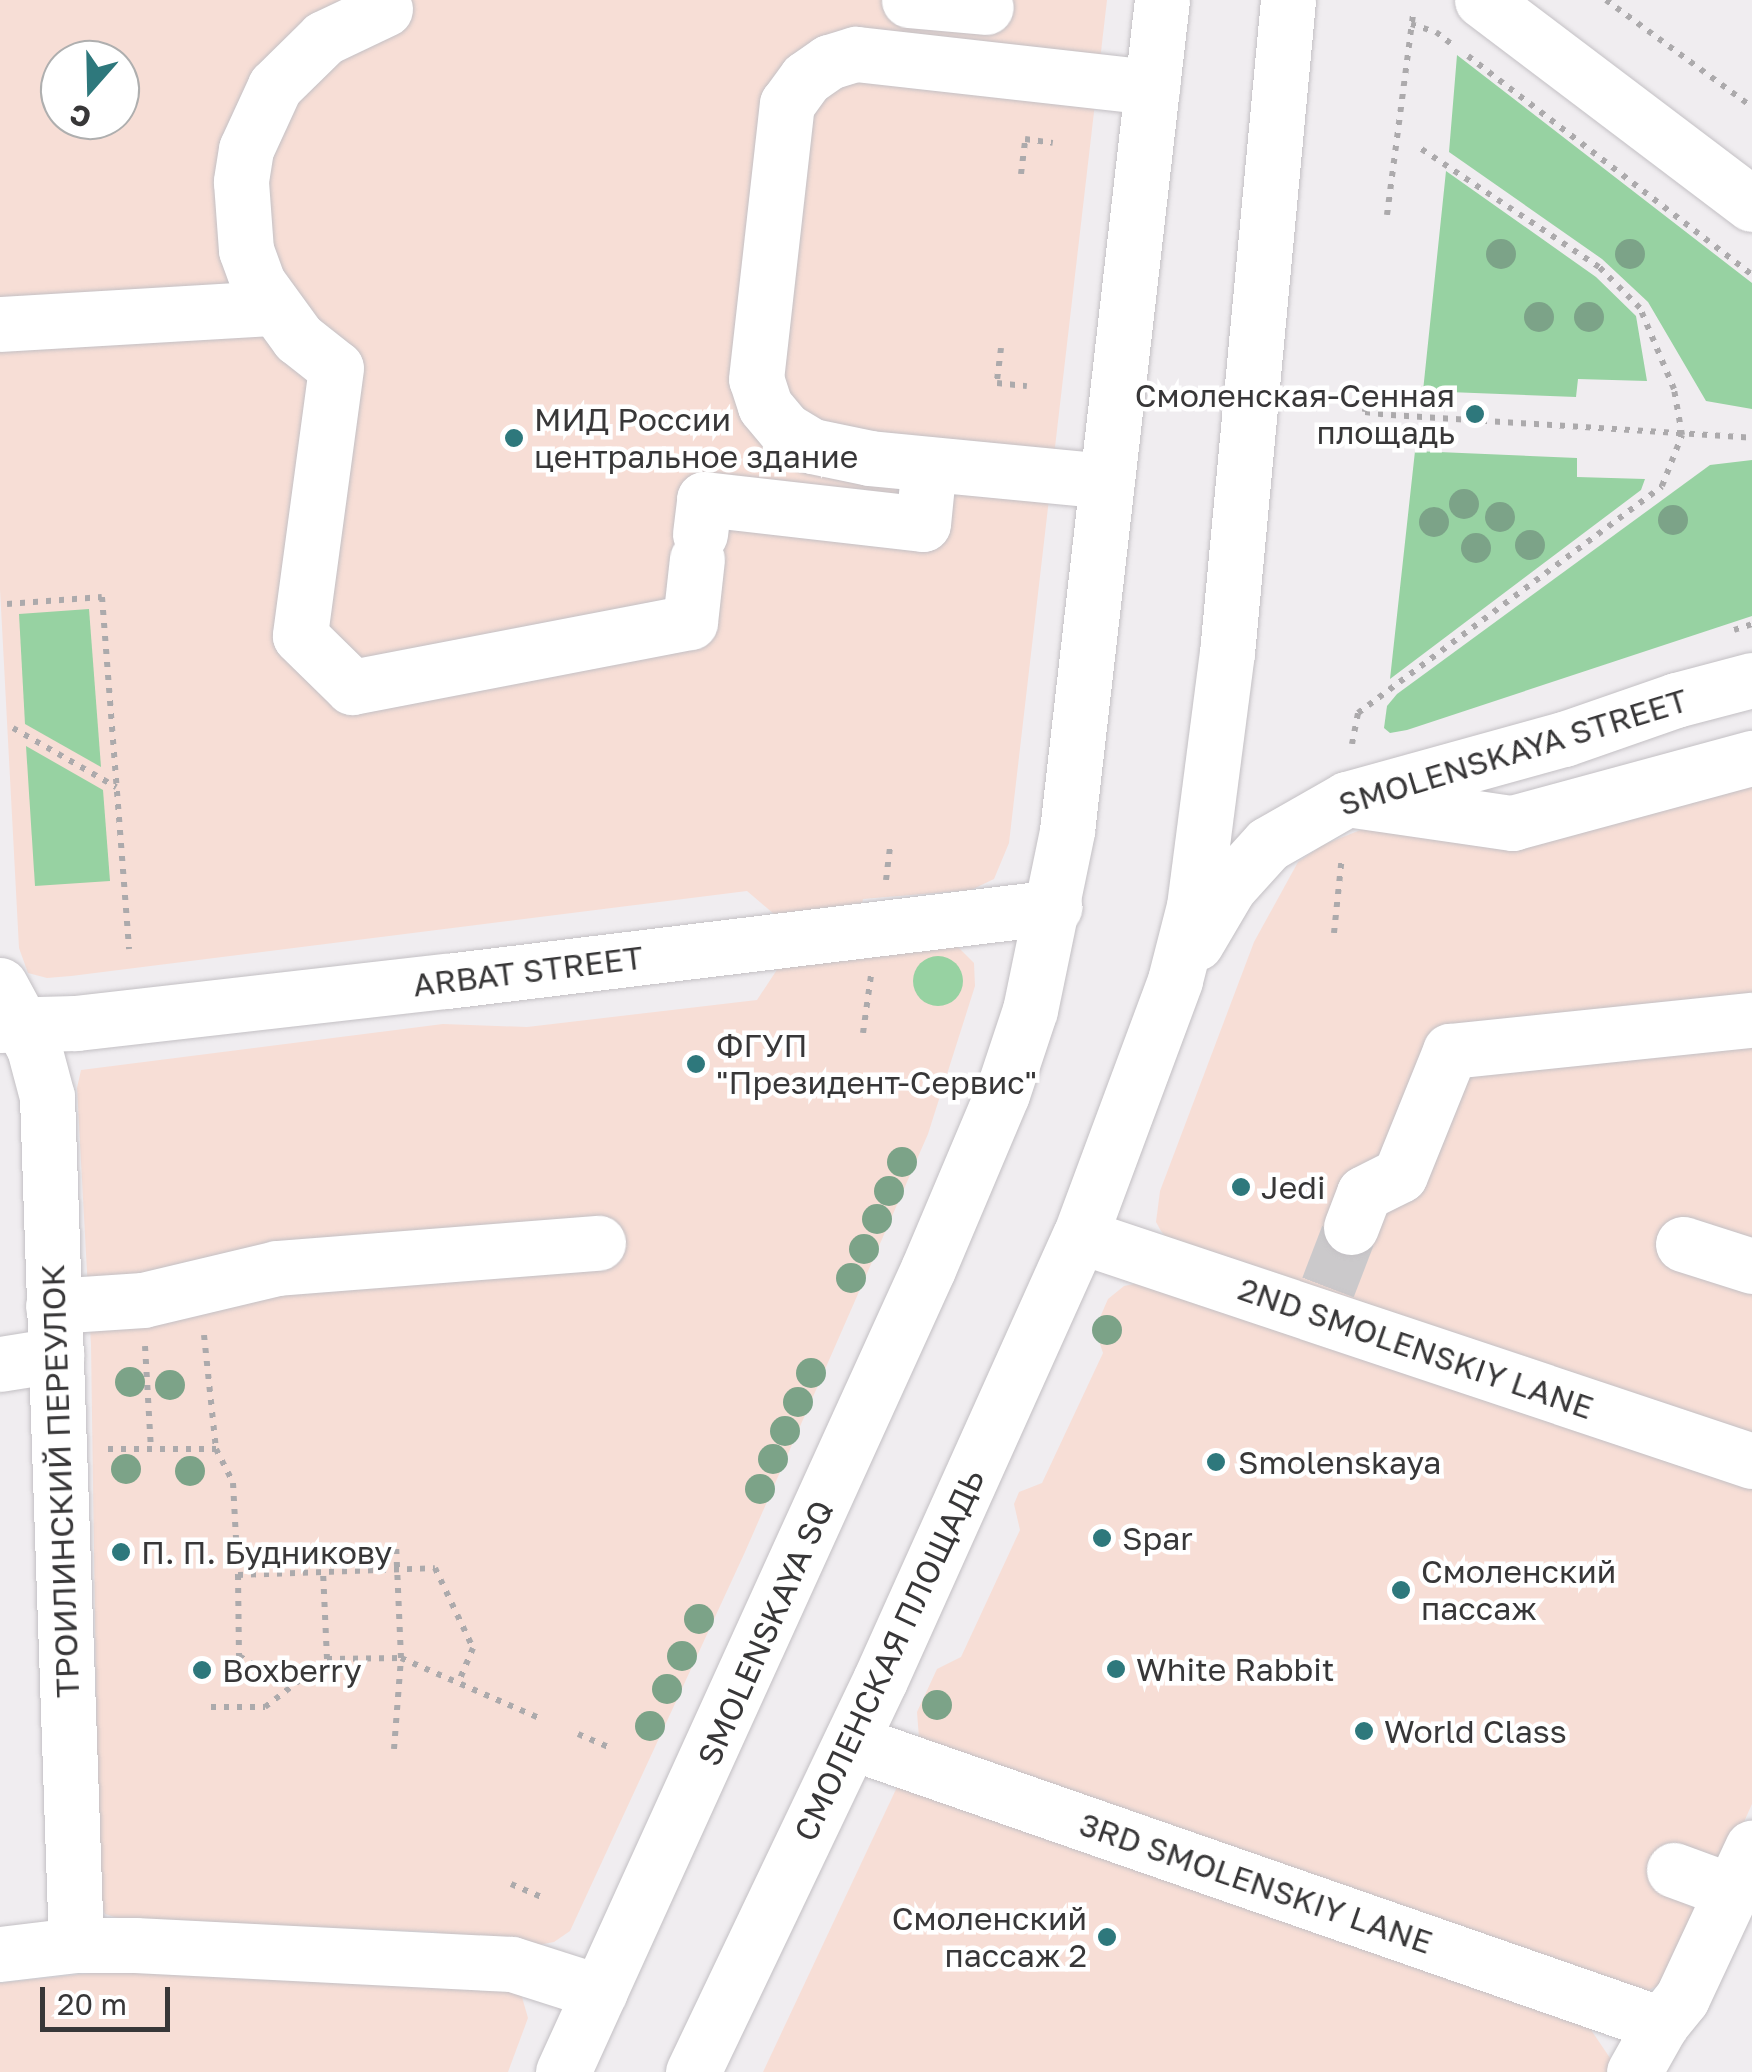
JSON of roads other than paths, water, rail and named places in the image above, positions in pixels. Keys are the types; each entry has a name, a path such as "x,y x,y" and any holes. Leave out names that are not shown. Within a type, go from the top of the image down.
{"main road":[{"path":"909,0 986,4 978,68"},
{"name":"SMOLENSKAYA SQ","path":"564,2072 768,1628 961,1192 1019,1044 1055,906 1162,0"},
{"path":"1175,980 1196,888 1227,653 1288,0"},
{"path":"1482,0 1752,204"},
{"path":"386,9 353,21 310,49 275,86 246,149 240,216 246,250 274,308 298,338 336,368 300,636 352,687 690,622 704,499 923,524 929,464"},
{"path":"1107,481 929,464 812,446 786,430 765,406 756,380 787,104 806,78 829,62 856,54 1152,87"},
{"path":"0,324 274,308"},
{"name":"SMOLENSKAYA STREET","path":"1175,980 1229,887 1268,844 1347,799 1564,739 1752,680"},
{"path":"1347,799 1512,823 1752,758"},
{"name":"ARBAT STREET","path":"6,1011 76,1023 1055,906"},
{"name":"СМОЛЕНСКАЯ ПЛОЩАДЬ","path":"693,2072 851,1742 1080,1236 1175,980"},
{"name":"ТРОИЛИНСКИЙ ПЕРЕУЛОК","path":"6,1011 45,1074 76,1945"},
{"path":"1351,1227 1364,1192 1400,1175 1450,1051 1752,1020"},
{"name":"2ND SMOLENSKIY LANE","path":"1080,1236 1323,1302 1752,1461"},
{"path":"0,1364 54,1330 143,1300 277,1268 598,1243"},
{"path":"1683,1244 1752,1266"},
{"name":"3RD SMOLENSKIY LANE","path":"851,1742 1661,2024"},
{"path":"1634,2072 1661,2024 1682,1998 1742,1870 1674,1870"},
{"path":"0,1954 76,1945 512,1964 600,1992"}],"tunnel":[{"path":"1328,1287 1351,1227"}],"place":[{"name":"Смоленская-Сенная площадь","path":"1475,414"},
{"name":"МИД России центральное здание","path":"514,438"},
{"name":"ФГУП \"Президент-Сервис\"","path":"696,1064"},
{"name":"Jedi","path":"1241,1187"},
{"name":"Smolenskaya","path":"1216,1462"},
{"name":"Spar","path":"1102,1538"},
{"name":"П. П. Будникову","path":"121,1552"},
{"name":"Смоленский пассаж","path":"1401,1590"},
{"name":"White Rabbit","path":"1116,1669"},
{"name":"Boxberry","path":"202,1670"},
{"name":"World Class","path":"1364,1731"},
{"name":"Смоленский пассаж 2","path":"1107,1937"}]}
